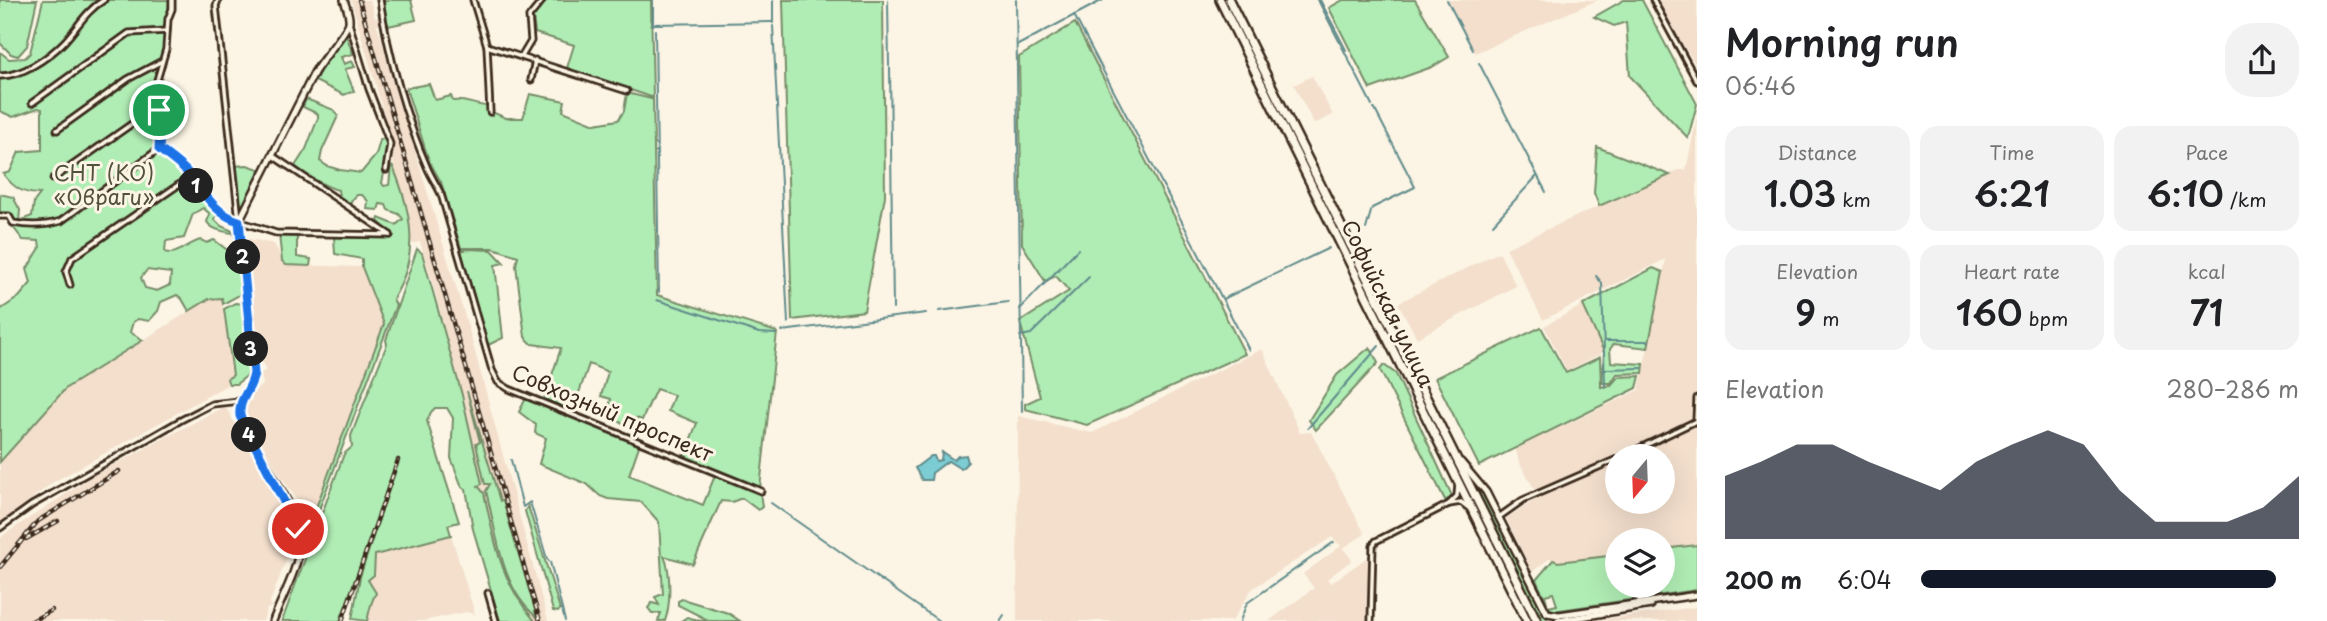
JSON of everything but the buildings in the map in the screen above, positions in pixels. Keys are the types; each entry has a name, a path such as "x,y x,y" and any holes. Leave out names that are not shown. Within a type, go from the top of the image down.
{"main road":[{"name":"Софийская улица","path":"1220,0 1527,621"},
{"name":"Софийская улица","path":"1229,0 1536,621"}],"street":[{"path":"0,76 19,72 49,54 65,41 91,8 104,0"},
{"path":"0,216 9,216 13,223 22,224 44,225 61,220 159,149 161,121 153,94 162,61 172,0"},
{"path":"218,0 216,6 253,364 253,381 240,401 239,410 243,425 293,514 299,535 296,562 273,621"},
{"path":"344,0 370,90 390,144 386,170"},
{"name":"Совхозный проспект","path":"380,0 401,85 431,175 441,194 492,370 498,382 509,389 761,491"},
{"path":"473,0 487,46 490,112"},
{"path":"522,56 530,41 529,17 543,0"},
{"path":"1653,0 1697,81"},
{"path":"239,225 323,57 349,20"},
{"path":"32,103 129,33 167,31"},
{"path":"487,46 627,91"},
{"path":"531,80 535,60"},
{"path":"57,130 128,79 162,61"},
{"path":"53,179 133,123 159,110"},
{"path":"159,149 190,177 217,208 239,225 276,233 390,235 272,155"},
{"path":"71,285 66,272 72,258 190,177"},
{"path":"1648,444 1696,421 1697,398"},
{"path":"0,528 32,505 181,420 212,404 240,401"},
{"name":"Софийская улица","path":"1454,455 1486,492 1551,621"},
{"path":"1499,517 1531,496 1605,464"},
{"path":"1449,504 1457,496 1458,483"},
{"path":"1371,621 1373,545 1376,541 1449,504 1461,502 1472,511"},
{"path":"488,593 496,621"},
{"path":"1547,613 1559,615 1697,597"},
{"path":"1558,621 1697,597"}],"shaded area":[{"path":"351,0 370,0 375,18 381,16 382,23 377,25 469,330 548,621 535,621 516,598 502,571 478,494 462,395 432,281 420,242 411,244 408,208 395,171 385,117"},
{"path":"1448,0 1598,0 1475,53"},
{"path":"1658,0 1697,0 1697,67 1666,18"},
{"path":"1312,76 1333,115 1314,124 1294,85"},
{"path":"1697,117 1697,545 1675,548 1675,528 1605,528 1605,556 1557,562 1550,558 1532,572 1506,518 1539,497 1519,462 1515,447 1639,390 1666,259 1543,320 1506,248 1679,170 1686,170"},
{"path":"245,238 274,244 286,265 362,267 384,324 312,519 271,461 242,405 252,400 251,392 263,385 261,373 266,370 255,348 259,346"},
{"path":"1499,252 1516,286 1417,338 1398,303"},
{"path":"222,298 233,375 228,379 229,384 52,483 0,524 0,462 66,388 209,299"},
{"path":"1583,305 1604,352 1567,371 1544,326"},
{"path":"1262,349 1300,433 1311,432 1365,534 1343,548 1352,560 1327,579 1331,583 1368,557 1368,621 1269,621 1314,588 1303,574 1341,546 1332,537 1252,589 1232,621 1017,621 1018,416 1092,433"},
{"path":"225,406 291,523 291,547 270,602 271,607 267,609 263,621 0,621 0,539 5,534 93,476"},
{"path":"451,535 475,614 466,612 424,621 367,621 371,602 368,580 374,575 374,555"},
{"path":"1697,607 1697,621 1591,621"}],"green space":[{"path":"0,0 37,0 27,46 18,56 11,54 0,43"},
{"name":"СНТ (КО) «Овраги»","path":"43,0 169,0 165,43 151,95 159,121 157,148 218,211 219,214 214,219 221,226 237,233 243,293 223,304 222,298 209,299 189,311 177,295 161,302 158,311 149,321 138,319 133,322 130,332 143,340 66,388 0,462 0,310 19,297 31,283 27,269 40,248 39,241 23,240 6,218 0,218 0,194 13,197 20,210 19,221 32,216 34,202 40,194 19,189 3,174 10,172 19,152 42,150 42,109 13,117 0,111 0,52 9,59 25,58 30,53","holes":["203,208 210,214 207,222 209,225 233,233 236,238 234,249 226,249 214,240 207,243 201,240 173,253 165,252 166,241 184,238 193,214","147,270 171,273 170,285 157,291 145,288 141,278"]},
{"path":"385,0 411,0 416,20 388,26 383,4"},
{"path":"545,0 651,0 657,295 777,332 760,488 684,456 697,423 668,411 674,395 656,389 642,420 636,418 631,427 607,416 611,399 601,396 608,372 589,364 573,410 544,399 561,348 532,344 525,337 516,265 518,256 493,248 461,248 441,182 429,161 406,88 429,84 435,100 451,96 453,101 488,106 489,115 492,116 492,112 506,118 523,118 530,94 565,101 563,111 595,124 618,120 624,111 627,93 651,99 567,68 574,45 535,33 533,16"},
{"path":"783,0 883,0 885,196 864,311 792,320"},
{"path":"1343,0 1415,0 1449,57 1432,67 1370,89 1329,8"},
{"path":"1624,0 1642,0 1697,104 1688,138 1630,76 1626,22 1614,26 1594,17"},
{"path":"1075,23 1245,354 1087,425 1025,409 1025,404 1040,397 1020,322 1069,291 1056,276 1045,281 1022,244 1019,57"},
{"path":"346,35 353,54 341,57 344,64 352,61 355,67 345,69 354,91 344,95 315,81 326,58"},
{"path":"306,99 334,110 338,116 322,151 320,161 327,166 361,173 376,155 380,140 387,138 389,149 382,183 384,186 389,185 391,166 393,167 405,201 410,250 402,283 393,299 396,305 301,557 303,533 300,519 307,532 384,324 362,267 362,259 335,254 334,237 367,238 380,232 387,234 390,233 378,221 379,218 396,225 403,219 399,214 388,210 386,205 380,204 378,210 367,209 368,201 362,195 357,195 349,203 339,196 338,190 315,180 295,166 306,149 318,118 318,114 303,107"},
{"path":"1597,147 1670,175 1599,206 1594,193"},
{"path":"247,165 262,170 242,210 235,166"},
{"path":"279,235 297,235 297,257 311,259 310,266 286,265 282,261"},
{"path":"417,249 422,253 462,395 482,484 478,486 484,493 500,561 514,591 535,621 500,621 473,529 466,489 462,487 451,458 453,418 447,408 435,408 427,421 459,522 448,525 451,535 375,555 374,575 368,580 376,593 367,621 352,619 360,577 399,458 340,621 282,621 344,454 352,447 351,436 387,344 386,340"},
{"path":"492,250 504,263 495,265 503,338 488,345 461,251"},
{"path":"1653,268 1663,272 1648,348 1614,344 1610,349 1611,362 1644,364 1643,373 1617,374 1611,383 1602,383 1604,352 1583,305"},
{"path":"235,303 244,304 252,372 236,384 229,384 227,379 233,375 224,309"},
{"path":"1541,327 1566,373 1600,357 1601,387 1611,385 1618,377 1640,376 1637,388 1479,466 1435,378"},
{"path":"1370,347 1378,363 1316,430 1309,420 1337,375"},
{"path":"1384,365 1396,374 1453,498 1445,500 1380,370"},
{"path":"467,391 537,617 515,592 502,560 486,491 490,484 485,484 476,444 480,442"},
{"path":"526,398 640,443 629,475 703,505 716,473 760,492 762,507 758,510 742,498 732,502 721,501 693,564 664,556 669,588 665,621 658,621 661,613 652,613 648,608 652,603 659,605 655,597 663,594 659,522 641,502 608,499 600,496 587,484 539,464 546,438 535,433 536,425 519,412"},
{"path":"1467,475 1485,493 1548,621 1539,621"},
{"path":"528,506 560,609 558,612 553,611 525,511"},
{"path":"1697,545 1697,590 1675,593 1675,548"},
{"path":"1605,556 1605,598 1642,598 1553,611 1548,607 1557,605 1553,593 1545,595 1547,603 1536,580 1553,560 1558,562"},
{"path":"682,599 728,613 740,621 702,621 706,619 678,605 678,601"},
{"path":"687,617 702,621 681,621"}],"water":[{"path":"942,452 954,460 958,456 966,455 968,462 961,469 948,461 932,473 931,480 922,480 915,468 931,456 934,456 936,461 941,460"}],"waterway":[{"path":"653,0 653,26"},
{"path":"773,0 773,23"},
{"path":"888,0 889,66"},
{"path":"1016,0 1022,411"},
{"path":"1018,45 1103,0"},
{"path":"1318,0 1372,105"},
{"path":"1320,0 1346,50"},
{"path":"1447,0 1473,50"},
{"path":"1074,15 1249,350"},
{"path":"653,24 773,22"},
{"path":"773,26 788,323"},
{"path":"655,30 659,292"},
{"path":"1479,63 1546,192"},
{"path":"890,68 893,309"},
{"path":"1366,229 1372,208 1415,187 1374,108"},
{"path":"1493,224 1537,176"},
{"path":"1223,299 1329,248"},
{"path":"1020,309 1078,249"},
{"path":"1596,276 1602,283 1605,387"},
{"path":"1020,336 1031,334 1089,277"},
{"path":"657,300 759,333 776,334"},
{"path":"939,311 1008,302"},
{"path":"782,331 926,313"},
{"path":"1605,341 1649,341"},
{"path":"1308,428 1379,346"},
{"path":"1604,369 1642,368"},
{"path":"511,460 523,507 530,502 550,562 565,621"},
{"path":"771,503 939,621"},
{"path":"1240,621 1247,603 1334,542"},
{"path":"1000,621 1004,615"}],"railway":[{"path":"359,0 540,621"},
{"path":"342,621 398,460"},
{"path":"0,567 38,521 119,471"},
{"path":"26,539 58,521"},
{"path":"32,621 52,610"}],"route":[{"path":"159,110 159,149 186,171 217,208 239,221 254,373 253,381 240,401 240,416 293,514 298,529"}]}
